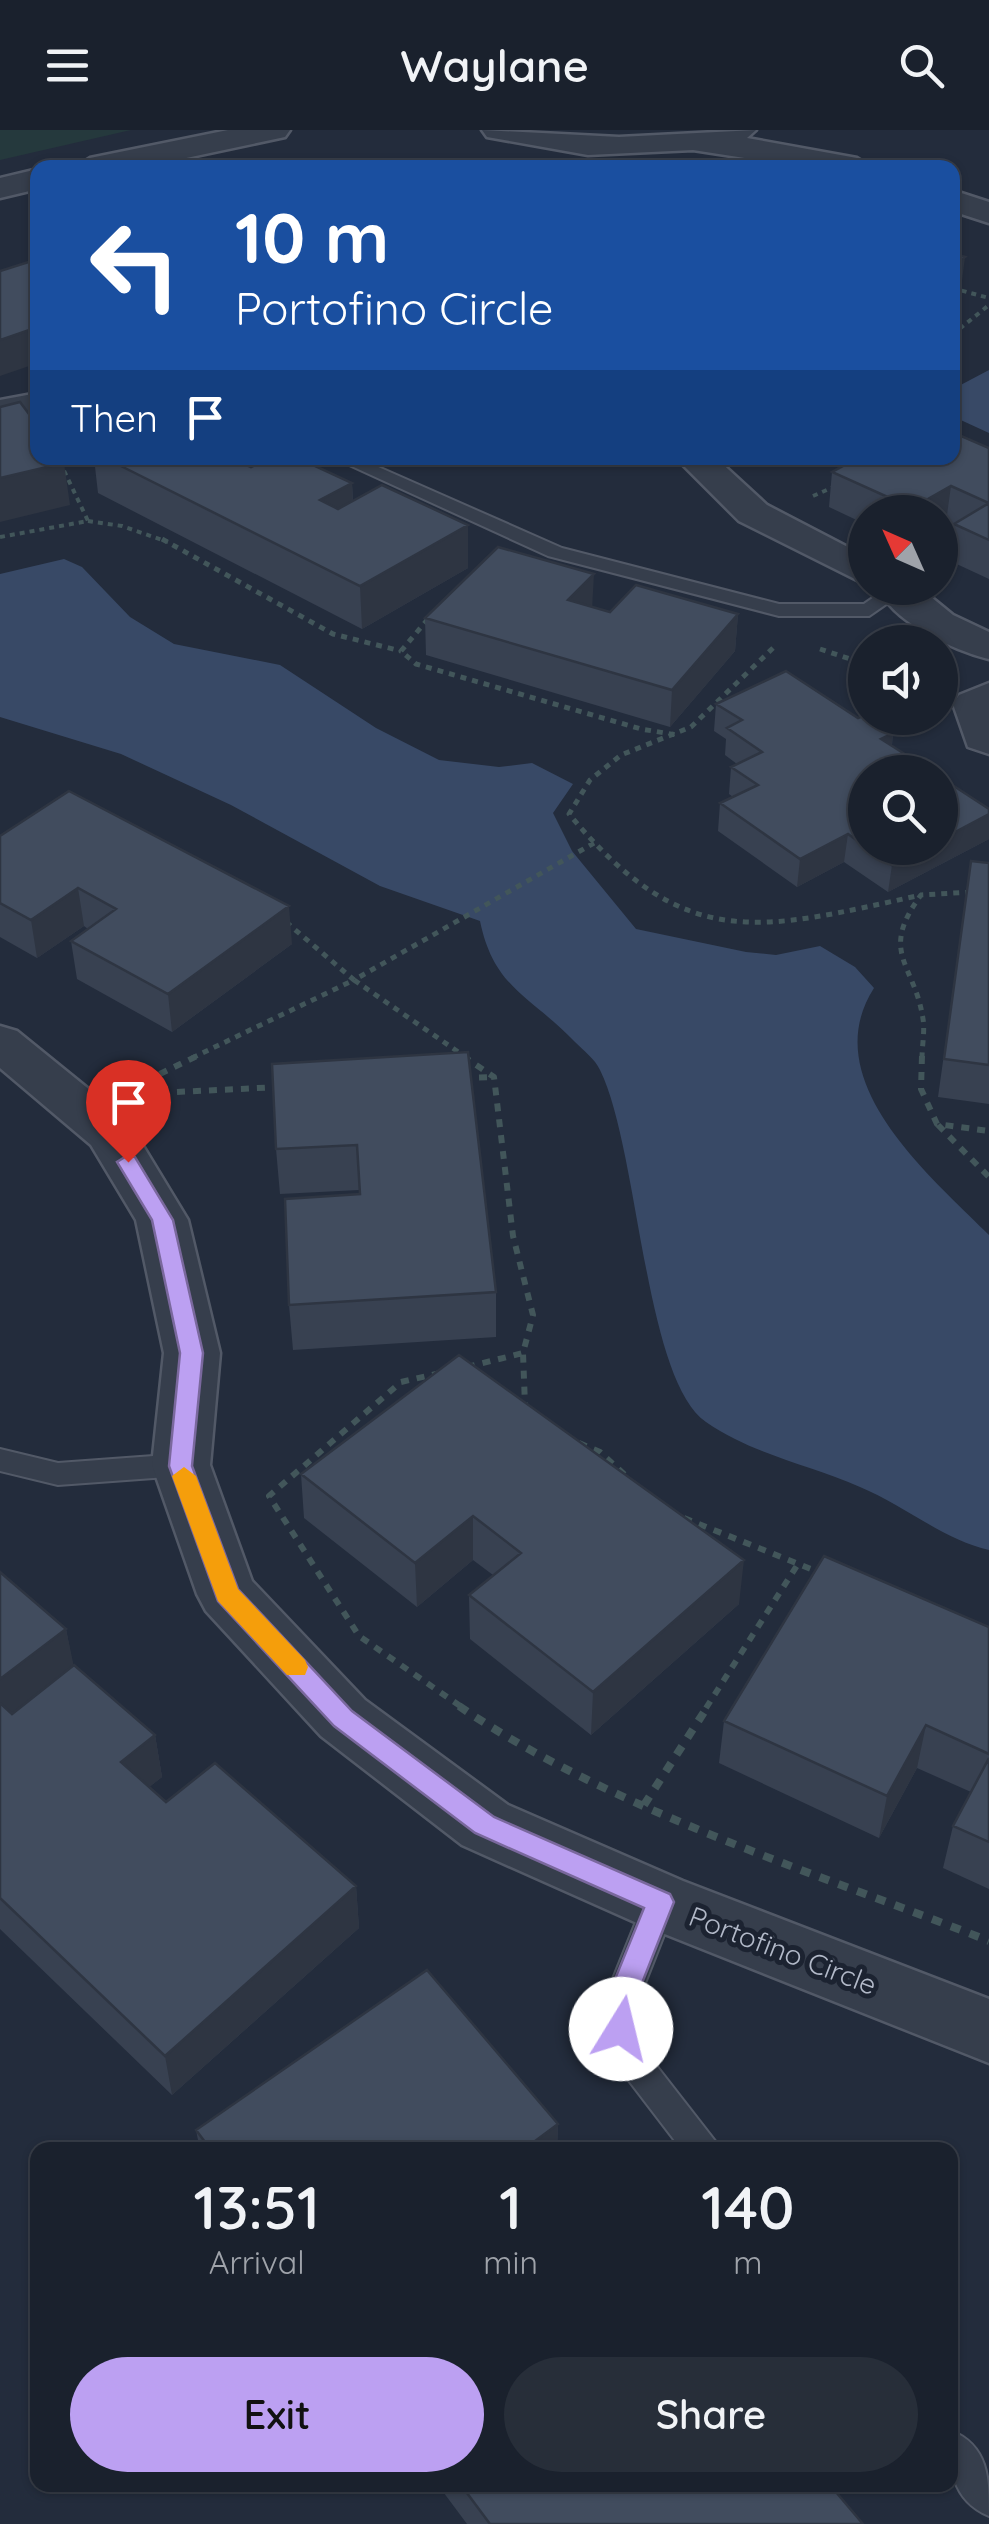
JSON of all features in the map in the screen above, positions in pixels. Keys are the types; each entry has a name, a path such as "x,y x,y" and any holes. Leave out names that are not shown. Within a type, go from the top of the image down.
{"street":[{"path":"124,160 239,133 274,130"},
{"path":"498,130 598,146 687,141 740,130"},
{"path":"826,130 864,160"},
{"path":"687,141 773,150 819,160"},
{"path":"0,188 30,181"},
{"path":"960,203 989,213"},
{"path":"0,411 30,405"},
{"path":"702,465 753,513 848,569"},
{"path":"908,605 989,648"},
{"path":"930,605 989,625"},
{"path":"958,669 989,686"},
{"path":"989,696 974,704 983,738 989,741"},
{"name":"Portofino Circle","path":"0,1042 110,1133 162,1220 192,1353 180,1466 227,1594 343,1718 484,1825 660,1902 989,2031"}],"lane":[{"path":"359,465 555,552 779,610 848,596"},
{"path":"0,1460 58,1474 180,1466"},
{"path":"660,1902 618,2006 624,2052 697,2142"},
{"path":"958,2459 989,2496"}],"path":[{"path":"960,291 989,301 960,328"},
{"path":"61,465 88,521"},
{"path":"804,500 851,479"},
{"path":"0,537 88,521 117,523 187,548 336,636 401,650 416,664 623,724 677,735"},
{"path":"401,650 438,612"},
{"path":"781,647 770,649 723,698 677,735 620,756 590,780 569,814 594,843 665,902 732,924 784,923 922,896 989,891"},
{"path":"808,648 848,659"},
{"path":"130,1089 354,980 419,939 594,843"},
{"path":"922,896 902,921 903,964 923,1018 921,1090 937,1124 989,1177"},
{"path":"272,912 354,980 494,1077 514,1236 533,1315 523,1354 522,1402 534,1413"},
{"path":"454,1078 494,1077"},
{"path":"176,1092 296,1086"},
{"path":"937,1124 989,1131"},
{"path":"523,1354 401,1382 269,1496 359,1636 492,1728 644,1805 989,1941"},
{"path":"572,1440 600,1452 640,1490"},
{"path":"676,1515 833,1578"},
{"path":"644,1805 798,1564"}],"green space":[{"path":"0,130 131,130 0,160"}],"water":[{"path":"989,370 989,433 960,420 960,385"},
{"path":"64,559 82,567 130,617 174,644 280,665 376,728 439,760 499,767 532,763 573,784 553,813 572,851 636,929 776,955 820,946 855,967 874,988 860,1023 859,1057 869,1091 887,1124 911,1155 989,1235 989,1550 939,1530 860,1487 743,1443 706,1422 685,1398 655,1313 624,1152 600,1070 589,1055 505,977 486,944 480,921 380,886 231,805 121,754 0,717 0,574"}],"building":[{"path":"30,262 30,330 0,340 0,271"},
{"path":"20,402 30,415 30,465 55,465 0,478 0,407"},
{"path":"960,435 989,448 989,503 951,486 935,495 883,495 832,472 845,465 960,465"},
{"path":"119,465 313,465 352,483 320,500 338,509 382,485 468,525 360,586"},
{"path":"989,503 989,540 958,526 958,522"},
{"path":"498,547 594,574 568,600 610,612 636,585 738,614 672,690 425,618"},
{"path":"786,671 848,711 848,735 889,735 881,739 906,755 848,755 848,834 800,859 720,803 758,785 731,767 762,752 727,728 742,720 716,704"},
{"path":"958,789 989,809 989,814 958,830"},
{"path":"69,791 289,906 168,994 71,941 116,909 78,888 31,920 0,903 0,836"},
{"path":"971,861 989,863 989,1065 944,1059"},
{"path":"468,1052 496,1292 289,1305 285,1199 360,1194 357,1145 276,1149 272,1064"},
{"path":"459,1355 744,1560 593,1692 469,1595 521,1553 473,1516 415,1563 301,1474"},
{"path":"824,1556 989,1627 989,1754 926,1725 887,1796 724,1721"},
{"path":"0,1572 66,1629 0,1679"},
{"path":"74,1665 155,1735 121,1762 166,1802 215,1763 356,1886 165,2056 0,1898 0,1703 12,1714"},
{"path":"989,1758 989,1842 953,1826"},
{"path":"427,1970 558,2124 534,2142 205,2142 196,2130"},
{"path":"466,2492 836,2492 863,2524 490,2524"}],"slow traffic":[{"path":"184,1476 227,1594 296,1667"}],"route":[{"path":"128,1162 162,1220 192,1353 180,1466 227,1594 343,1718 484,1825 660,1902 618,2006 621,2029"}]}
